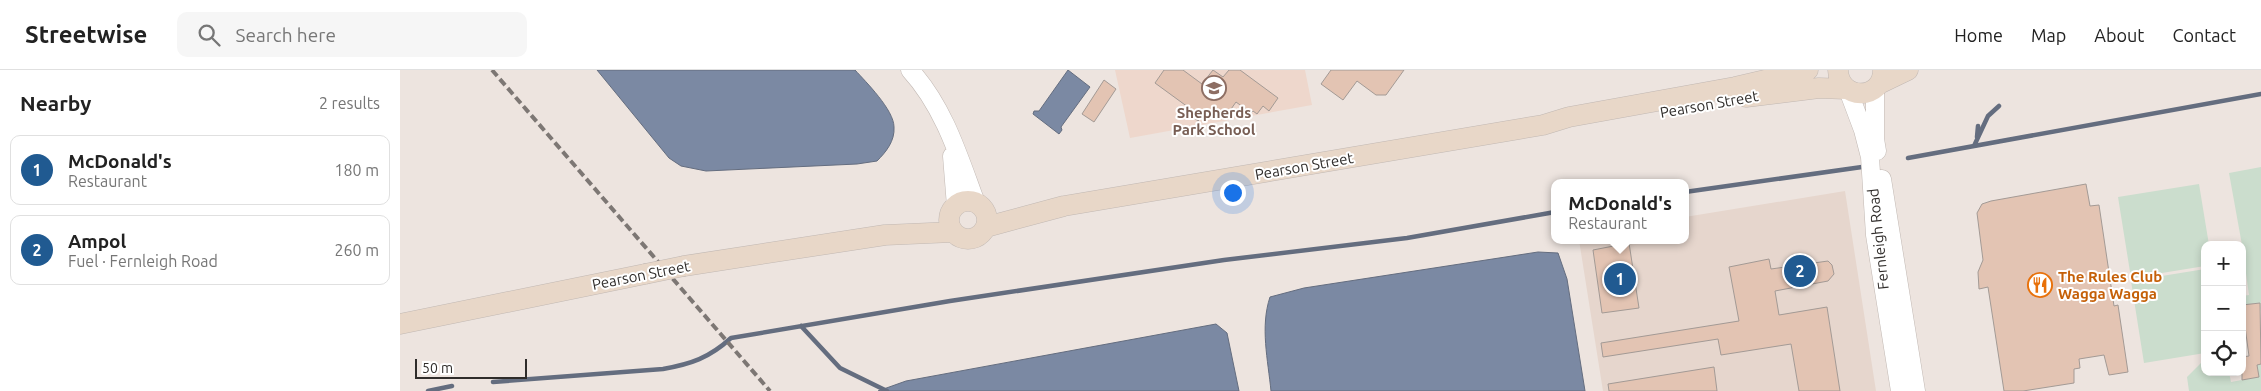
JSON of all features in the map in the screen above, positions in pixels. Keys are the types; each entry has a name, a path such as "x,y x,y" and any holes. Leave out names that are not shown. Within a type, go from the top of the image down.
{"main road":[{"name":"Pearson Street","path":"400,324 684,266 884,235 953,217 966,202 982,213 1064,206 1543,125 1569,117 1735,87 1808,70"},
{"path":"1838,70 1841,83 1847,90"},
{"path":"1880,80 1908,70"},
{"name":"Pearson Street","path":"1543,125 1571,126 1796,90 1819,88 1847,90 1861,94 1880,80"},
{"name":"Pearson Street","path":"953,217 968,240 979,236 982,213"}],"street":[{"path":"910,70 931,97 950,135 982,213"},
{"name":"Fernleigh Road","path":"1880,80 1875,139 1916,391"},
{"name":"Fernleigh Road","path":"1847,90 1863,130 1870,157 1875,235 1900,391"},
{"path":"950,135 953,217"}],"shaded area":[{"name":"Shepherds Park School","path":"1115,70 1305,70 1312,105 1130,138"},
{"path":"1845,191 1876,391 1603,391 1580,244 1689,244 1689,216"}],"green space":[{"path":"2261,167 2261,312 2259,303 2246,305 2246,295 2249,295 2246,274 2246,241 2241,241 2229,173"},
{"path":"2199,184 2208,241 2201,241 2201,267 2131,278 2118,197"},
{"path":"2201,270 2201,354 2144,363 2131,281"},
{"path":"2201,363 2201,376 2230,376 2231,382 2258,377 2257,365 2261,364 2261,391 2189,391 2187,377"}],"water":[{"path":"597,70 855,70 885,105 893,120 893,137 887,150 877,161 857,164 706,171 681,166 669,158"},
{"path":"1068,70 1090,87 1061,127 1062,130 1059,134 1033,114 1034,111 1039,111"},
{"path":"1538,252 1558,253 1567,279 1585,391 1271,391 1265,332 1270,297 1304,288"},
{"path":"1216,324 1227,333 1239,391 878,391 906,381"}],"building":[{"path":"1164,70 1183,70 1202,84 1213,70 1223,77 1229,70 1240,70 1278,98 1269,111 1263,106 1257,114 1253,111 1251,113 1236,102 1224,119 1213,111 1206,120 1202,117 1198,121 1189,114 1192,110 1155,83"},
{"path":"1331,70 1404,70 1386,95 1376,95 1357,81 1343,100 1321,84"},
{"path":"1104,80 1116,89 1094,122 1082,114"},
{"name":"The Rules Club Wagga Wagga","path":"2086,184 2090,206 2099,205 2114,306 2118,305 2128,372 2109,375 2104,355 2079,359 2080,368 2074,369 2074,383 2023,391 2004,391 1988,287 1979,289 1978,272 1983,260 1977,213 1982,204 1991,201"},
{"path":"1629,244 1639,308 1602,313 1593,250"},
{"path":"1769,259 1771,269 1828,261 1832,265 1834,274 1828,281 1775,291 1779,315 1827,307 1840,391 1799,391 1791,344 1721,355 1718,339 1603,357 1601,343 1739,321 1729,267"},
{"path":"2260,303 2261,364 2257,365 2259,377 2242,380 2242,376 2246,376 2246,356 2249,356 2246,334 2246,305"},
{"path":"1714,367 1717,391 1609,391 1608,384"}],"waterway":[{"path":"1908,158 2261,94"},
{"path":"1974,146 1988,116 1999,106"},
{"path":"1977,137 1978,126"},
{"path":"1689,191 1862,167"},
{"path":"493,382 663,369 699,359 715,351 731,338 950,301 1224,260 1407,238 1551,213"},
{"path":"801,326 840,368 887,391"},
{"path":"428,391 452,386"}],"railway":[{"path":"492,70 770,391"}],"place":[{"name":"Shepherds Park School","path":"1214,88"},
{"name":"Ampol","path":"1800,271"},
{"name":"McDonald's","path":"1620,279"},
{"name":"The Rules Club Wagga Wagga","path":"2040,285"}]}
